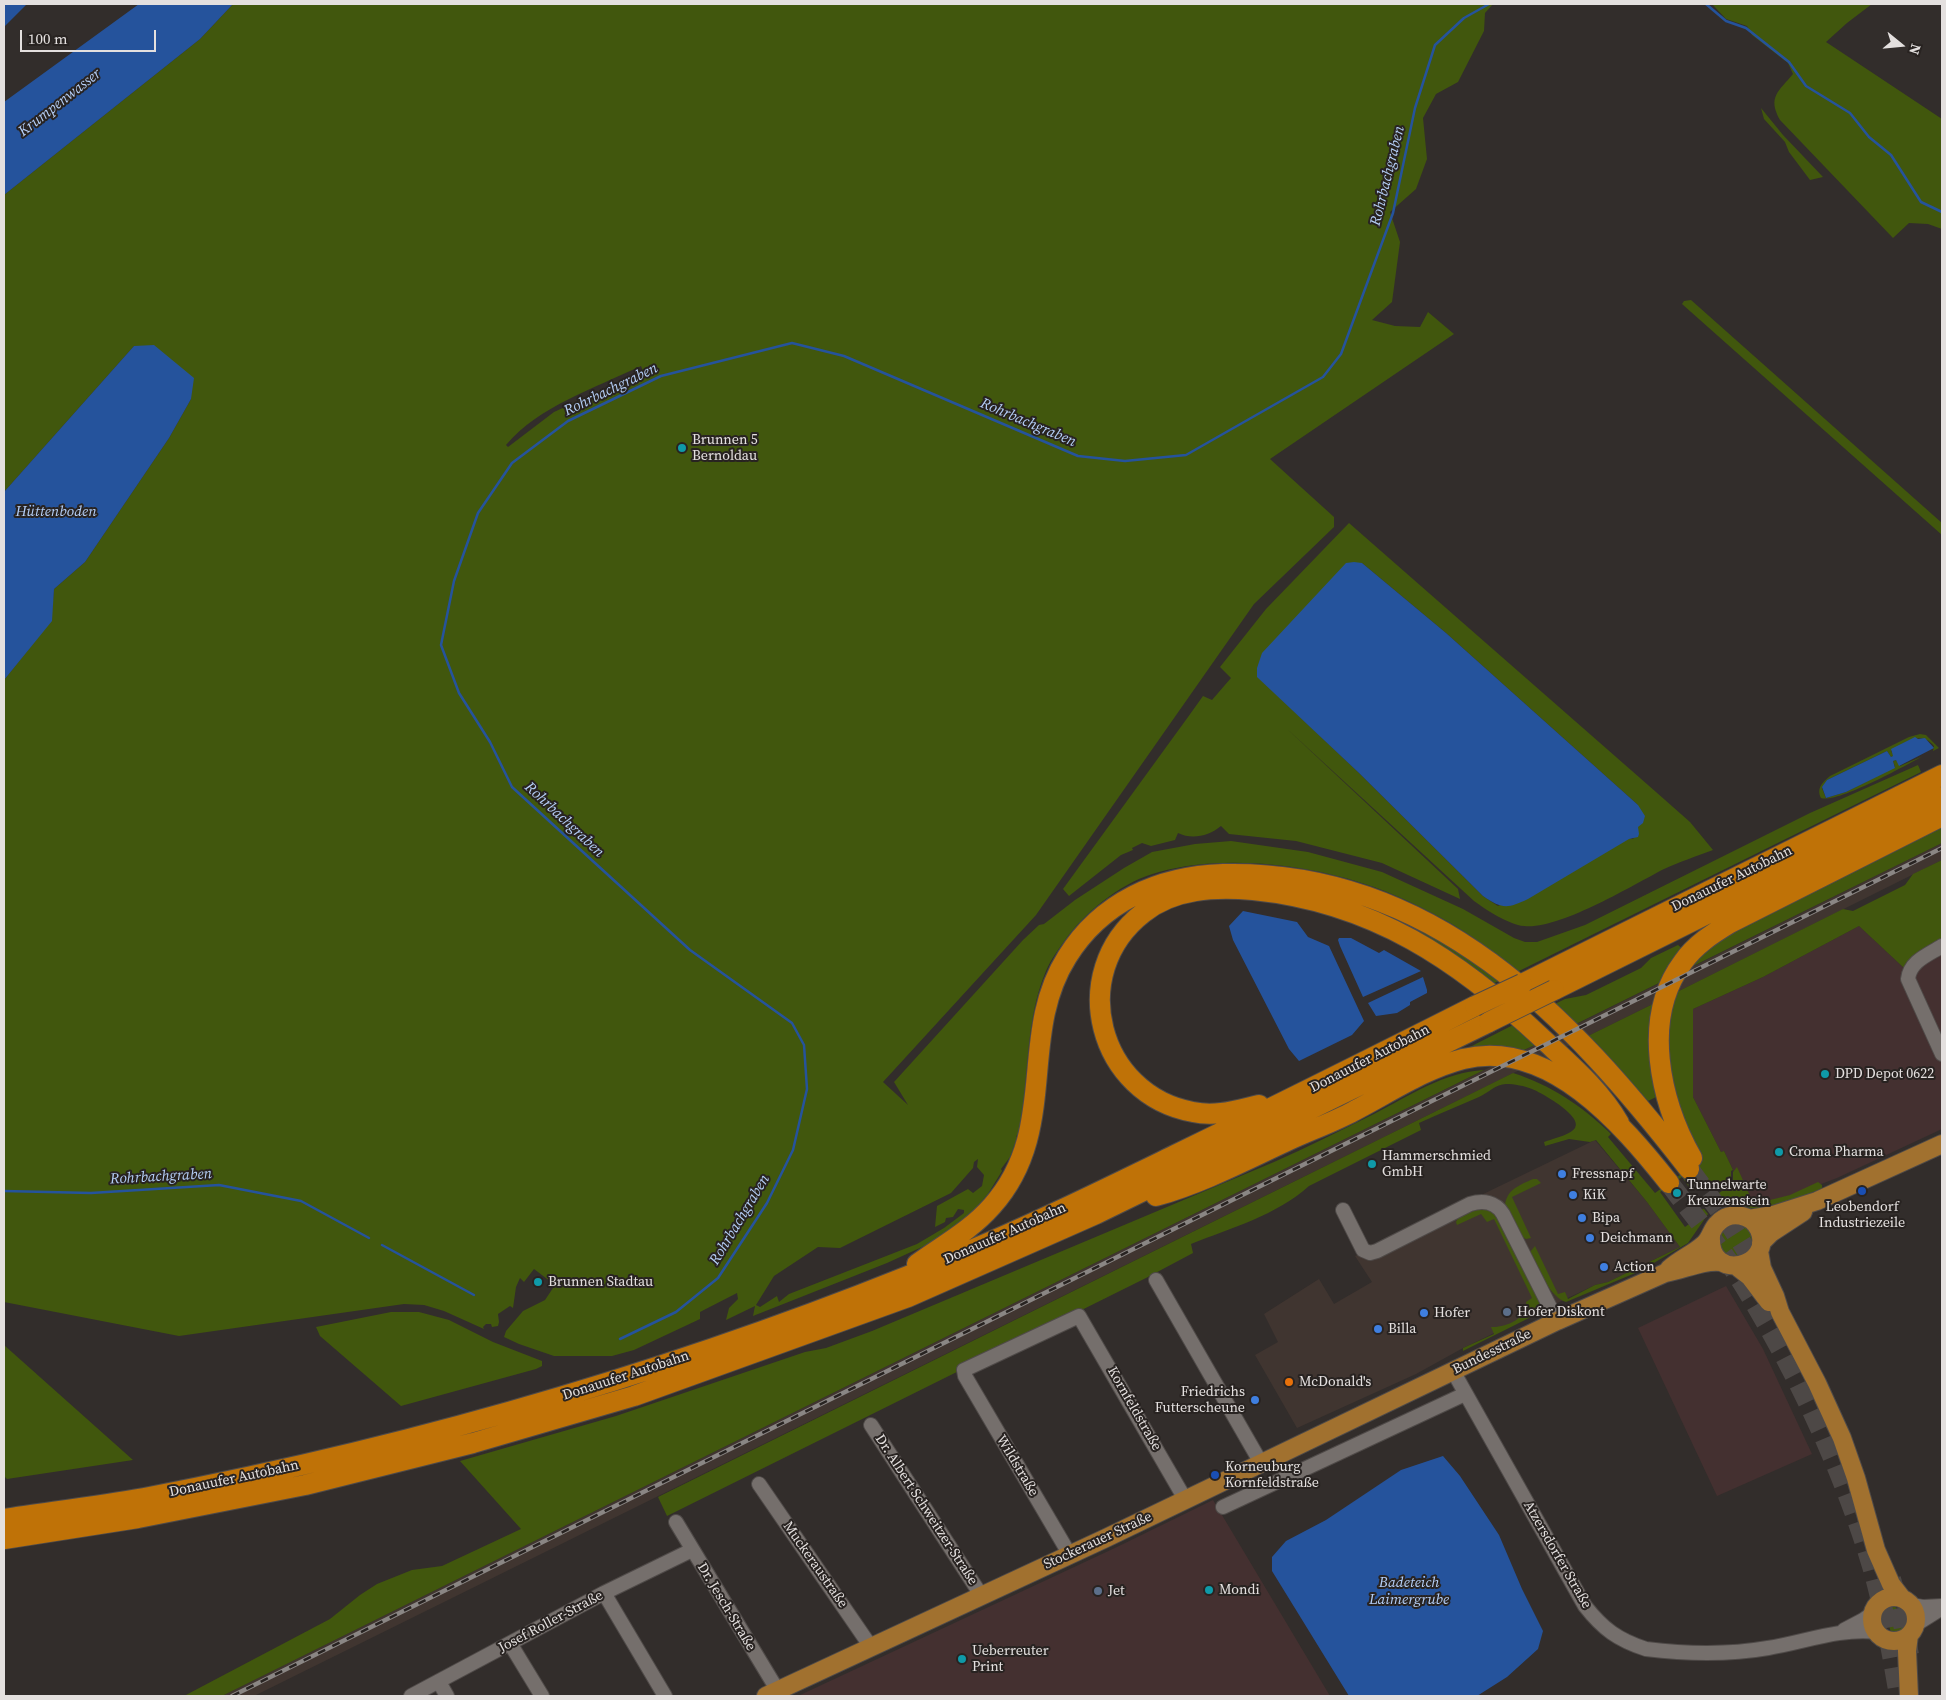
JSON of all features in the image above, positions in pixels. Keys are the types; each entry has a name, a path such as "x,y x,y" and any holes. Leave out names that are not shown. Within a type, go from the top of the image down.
{"highway":[{"name":"Donauufer Autobahn","path":"4,1518 140,1498 272,1472 369,1450 468,1424 643,1372 842,1302 1010,1233 1086,1199 1942,775"},
{"name":"Donauufer Autobahn","path":"4,1539 138,1518 305,1485 473,1443 625,1398 882,1308 1096,1214 1554,990 1942,797"},
{"path":"891,1283 934,1250 971,1228 1004,1191 1023,1155 1031,1129 1043,1019 1050,991 1059,971 1083,934 1105,913 1135,894 1164,882 1210,874 1239,874 1284,877 1332,886 1357,893 1407,912 1454,937 1504,973 1558,1019 1611,1074 1692,1167 1672,1115 1664,1085 1660,1058 1660,1028 1665,1001 1672,980 1684,960 1703,941 1730,923 1942,816"},
{"path":"1292,1098 1231,1112 1214,1114 1194,1113 1154,1098 1127,1075 1117,1062 1103,1031 1100,1016 1100,990 1105,968 1113,947 1126,929 1142,914 1170,897 1189,891 1238,889 1313,900 1378,922 1410,938 1442,956 1508,1008 1563,1057 1600,1095 1619,1123 1669,1183"},
{"path":"1096,1214 1190,1186 1222,1173 1346,1116 1426,1074 1465,1059 1504,1057 1524,1062 1559,1078 1586,1095 1619,1123"}],"main road":[{"path":"1749,1219 1766,1217 1817,1201 1942,1144"},
{"path":"1665,1273 1706,1262 1729,1264 1750,1262 1771,1233 1817,1201"},
{"path":"1665,1273 1678,1261 1702,1246 1711,1236 1716,1224 1728,1216 1742,1216 1749,1219 1758,1229 1762,1268 1780,1312 1817,1383 1842,1438 1856,1478 1876,1550 1891,1584 1916,1614 1908,1651 1909,1694"},
{"path":"1711,1236 1712,1250 1729,1264 1750,1277 1769,1302 1780,1312"},
{"name":"Bundesstraße","path":"1428,1383 1557,1321 1665,1273"},
{"name":"Stockerauer Straße","path":"772,1694 1070,1555 1428,1383"},
{"path":"1876,1550 1880,1588 1872,1623 1892,1649 1909,1694"},
{"path":"1876,1608 1888,1597 1906,1601"},
{"path":"1881,1636 1898,1640 1912,1630"}],"street":[{"path":"1942,946 1913,964 1909,971 1908,980 1942,1054"},
{"path":"1344,1210 1363,1250 1370,1253 1470,1204 1483,1201 1497,1206 1503,1214 1557,1321"},
{"path":"1156,1280 1261,1463"},
{"name":"Wildstraße","path":"1070,1555 965,1376 964,1370 1079,1316 1082,1319"},
{"name":"Kornfeldstraße","path":"1082,1319 1186,1499"},
{"name":"Atzersdorfer Straße","path":"1453,1371 1585,1606 1607,1632 1633,1645 1646,1649 1727,1653 1770,1648 1841,1632 1863,1620 1876,1608"},
{"path":"1222,1507 1465,1394"},
{"name":"Dr. Albert Schweitzer-Straße","path":"871,1425 981,1595"},
{"name":"Muckeraustraße","path":"759,1484 871,1647"},
{"name":"Dr. Jesch-Straße","path":"676,1522 772,1694"},
{"name":"Josef Roller-Straße","path":"411,1696 511,1645 604,1593 692,1550"},
{"path":"604,1593 666,1696"},
{"path":"1906,1601 1923,1607 1942,1607"},
{"path":"1912,1630 1942,1607"},
{"name":"Atzersdorfer Straße","path":"1841,1632 1881,1636"},
{"path":"511,1645 542,1696"},
{"path":"439,1682 447,1696"}],"shaded area":[{"path":"1942,843 1942,860 1659,1001 254,1696 222,1696"},
{"path":"1859,926 1904,968 1942,939 1942,1129 1837,1178 1792,1195 1750,1206 1724,1151 1721,1152 1693,1097 1693,1009 1763,977"},
{"path":"1595,1140 1647,1202 1680,1247 1463,1348 1416,1374 1297,1428 1255,1355 1278,1342 1264,1314 1319,1279 1334,1304 1372,1282 1355,1256"},
{"path":"1726,1286 1763,1349 1812,1454 1717,1496 1638,1328"},
{"path":"1213,1500 1330,1696 798,1696 1117,1547"}],"green space":[{"path":"233,4 1493,4 1485,13 1484,31 1458,82 1436,94 1423,118 1427,159 1416,189 1390,212 1400,242 1392,302 1372,320 1395,326 1420,327 1428,312 1454,334 1270,459 1334,517 1334,527 1254,604 1036,915 883,1082 908,1105 894,1082 1023,940 1039,925 1044,924 1075,900 1152,852 1195,844 1231,841 1308,852 1382,872 1463,909 1514,938 1525,942 1537,942 1585,925 1810,813 1918,765 1921,772 1517,972 1475,939 1453,925 1406,900 1357,881 1301,868 1242,863 1213,863 1185,866 1146,876 1121,889 1087,915 1068,936 1048,967 1034,1011 1018,1135 1016,1136 1017,1138 1010,1157 1001,1169 1002,1171 988,1194 969,1216 933,1242 887,1263 753,1316 755,1306 726,1320 729,1308 738,1299 737,1293 700,1312 700,1319 634,1350 612,1356 554,1356 504,1337 506,1331 523,1311 545,1300 555,1285 534,1269 524,1282 520,1278 516,1287 513,1308 510,1306 498,1314 498,1326 492,1327 491,1324 486,1324 483,1327 484,1329 444,1311 424,1305 404,1304 179,1336 4,1302 4,680 51,621 54,589 85,562 169,438 191,399 134,346 4,492 4,195 200,39","holes":["641,366 643,371 554,412 508,447 506,445 519,431 551,409 587,390","978,1159 977,1167 984,1175 982,1186 973,1193 968,1189 937,1206 935,1227 945,1222 946,1218 953,1217 958,1209 964,1210 964,1213 944,1228 917,1244 789,1294 779,1302 777,1296 760,1307 756,1305 774,1276 818,1247 840,1248 951,1193 973,1168 974,1162"]},
{"path":"1712,4 1872,4 1826,42 1942,119 1942,229 1928,224 1909,223 1893,238 1780,120 1776,112 1775,100 1779,90 1793,74 1788,63 1752,35 1747,26 1726,19"},
{"path":"1761,108 1783,135 1823,177 1810,180 1789,152 1785,142 1764,119"},
{"path":"1691,300 1942,523 1942,535 1682,304 1684,301"},
{"path":"1349,523 1690,822 1713,850 1664,869 1614,896 1556,921 1524,926 1511,923 1474,901 1285,727 1458,889 1460,899 1382,863 1296,841 1229,834 1221,826 1200,836 1178,833 1175,840 1151,846 1142,843 1132,848 1133,850 1121,855 1069,896 1063,889 1203,696 1212,700 1231,678 1220,667 1266,609","holes":["1362,563 1446,633 1638,805 1638,831 1633,839 1629,838 1498,906 1483,896 1359,773 1258,677"]},
{"path":"1920,734 1926,735 1939,748 1933,751 1934,746 1924,739 1918,738 1907,741 1891,751 1894,756 1891,757 1887,751 1827,780 1822,788 1826,798 1821,798 1820,788 1830,776 1909,737"},
{"path":"1923,756 1888,775 1841,795 1826,798 1846,792 1895,767 1893,761 1896,760 1900,766"},
{"path":"1942,825 1942,843 1681,972 1702,947"},
{"path":"1942,860 1942,939 1915,956 1904,968 1859,926 1763,977 1693,1009 1693,1097 1721,1152 1724,1151 1733,1170 1731,1171 1731,1183 1717,1191 1711,1183 1706,1186 1701,1179 1689,1187 1682,1177 1660,1192 1685,1227 1700,1216 1697,1210 1704,1209 1708,1214 1688,1243 1640,1271 1566,1302 1555,1295 1550,1289 1530,1256 1530,1252 1535,1246 1558,1294 1565,1292 1568,1299 1680,1247 1647,1202 1596,1140 1590,1142 1569,1139 1545,1146 1544,1142 1565,1135 1575,1128 1576,1123 1568,1111 1532,1089 1502,1084 1479,1097 1419,1123 1421,1130 1309,1186 1283,1205 1268,1213 1191,1244 1193,1253 1146,1278 667,1516 658,1497 1513,1073 1553,1090 1589,1114 1611,1134 1608,1137 1655,1193 1702,1159 1685,1128 1677,1106 1667,1053 1671,995 1843,909 1853,911 1905,885 1913,874"},
{"path":"1384,908 1403,916 1501,980 1490,985 1381,917"},
{"path":"1678,945 1685,951 1667,979 1576,1024 1555,1004 1565,999 1586,995 1641,968 1651,958"},
{"path":"1659,1001 1658,1096 1648,1101 1588,1036"},
{"path":"1515,1024 1537,1044 1515,1054 1460,1052"},
{"path":"1484,1070 222,1696 184,1696 330,1619 377,1584 412,1570 442,1566 521,1529 460,1461 616,1416 805,1352 826,1348 872,1331 1274,1162 1441,1080 1455,1075"},
{"path":"1737,1167 1750,1196 1750,1202 1754,1204 1790,1195 1818,1182 1822,1185 1822,1189 1770,1208 1756,1209 1732,1203 1717,1206 1711,1198 1733,1184 1733,1172"},
{"path":"1533,1179 1537,1179 1541,1183 1512,1197 1531,1238 1526,1239 1519,1235 1505,1205 1511,1191"},
{"path":"1483,1208 1490,1209 1499,1219 1537,1296 1541,1309 1539,1313 1463,1351 1463,1348 1494,1334 1491,1327 1503,1326 1515,1321 1524,1313 1526,1302 1532,1298 1494,1219 1487,1222 1481,1214 1457,1225 1456,1222 1464,1213"},
{"path":"1724,1224 1749,1224 1755,1249 1738,1261 1720,1253 1717,1234"},
{"path":"391,1312 419,1312 449,1320 493,1342 542,1361 542,1366 401,1406 320,1336 316,1327"},
{"path":"4,1345 133,1460 7,1479 4,1476"},
{"path":"1888,1604 1894,1605 1898,1611 1897,1616 1887,1624 1886,1629 1891,1635 1880,1627 1879,1620 1881,1611"},
{"path":"1900,1604 1908,1611 1909,1622 1907,1628 1898,1634 1891,1631 1890,1626 1892,1622 1901,1616"}],"water":[{"path":"4,4 27,4 4,27"},
{"name":"Krumpenwasser","path":"139,4 233,4 200,39 4,195 4,102"},
{"name":"Hüttenboden","path":"154,345 194,378 191,399 169,438 85,562 54,589 52,621 4,680 4,492 134,346"},
{"path":"1346,563 1362,563 1446,633 1638,805 1645,816 1643,823 1638,827 1638,837 1629,839 1515,905 1500,905 1483,896 1359,773 1257,677 1257,668 1262,653"},
{"path":"1915,737 1918,739 1925,738 1934,748 1899,766 1896,760 1893,761 1895,768 1846,792 1826,798 1822,787 1827,780 1887,751 1891,757 1893,756 1891,749"},
{"path":"1243,911 1297,922 1308,937 1329,946 1364,1021 1352,1035 1299,1061 1289,1049 1233,940 1229,926"},
{"path":"1339,938 1351,938 1379,953 1384,950 1421,971 1363,997 1340,946"},
{"path":"1423,977 1427,993 1410,1002 1410,1005 1397,1013 1376,1016 1368,1003"},
{"name":"Badeteich Laimergrube","path":"1443,1456 1460,1476 1499,1535 1522,1589 1543,1631 1538,1649 1507,1677 1477,1696 1349,1696 1272,1571 1272,1557 1286,1541 1326,1520 1401,1470"}],"waterway":[{"name":"Rohrbachgraben","path":"620,1339 676,1312 718,1278 767,1203 793,1150 807,1089 804,1045 792,1023 690,950 512,787 490,742 459,693 441,645 454,581 478,513 512,463 568,421 661,376 792,343 844,356 1078,456 1125,461 1186,455 1323,377 1341,354 1393,213 1415,108 1435,45 1464,18 1489,4"},
{"name":"Rohrbachgraben","path":"1706,4 1726,21 1746,28 1789,62 1806,86 1850,113 1869,137 1891,155 1921,202 1942,212"},
{"name":"Rohrbachgraben","path":"4,1191 91,1193 219,1185 301,1201 369,1238"},
{"name":"Rohrbachgraben","path":"382,1245 474,1295"}],"tunnel":[{"path":"1689,1169 1729,1223 1762,1275"},
{"path":"1669,1183 1718,1247 1745,1287 1783,1354 1818,1423 1847,1494 1872,1566 1899,1696"},
{"path":"1891,1579 1901,1614 1909,1655"}],"railway":[{"path":"232,1696 1942,848"}],"place":[{"name":"Brunnen 5 Bernoldau","path":"682,448"},
{"name":"DPD Depot 0622","path":"1825,1074"},
{"name":"Croma Pharma","path":"1779,1152"},
{"name":"Hammerschmied GmbH","path":"1372,1164"},
{"name":"Fressnapf","path":"1562,1174"},
{"name":"Leobendorf Industriezeile","path":"1862,1191"},
{"name":"Tunnelwarte Kreuzenstein","path":"1677,1193"},
{"name":"KiK","path":"1573,1195"},
{"name":"Bipa","path":"1582,1218"},
{"name":"Deichmann","path":"1590,1238"},
{"name":"Action","path":"1604,1267"},
{"name":"Brunnen Stadtau","path":"538,1282"},
{"name":"Hofer Diskont","path":"1507,1312"},
{"name":"Hofer","path":"1424,1313"},
{"name":"Billa","path":"1378,1329"},
{"name":"McDonald's","path":"1289,1382"},
{"name":"Friedrichs Futterscheune","path":"1255,1400"},
{"name":"Korneuburg Kornfeldstraße","path":"1215,1475"},
{"name":"Mondi","path":"1209,1590"},
{"name":"Jet","path":"1098,1591"},
{"name":"Ueberreuter Print","path":"962,1659"}]}
